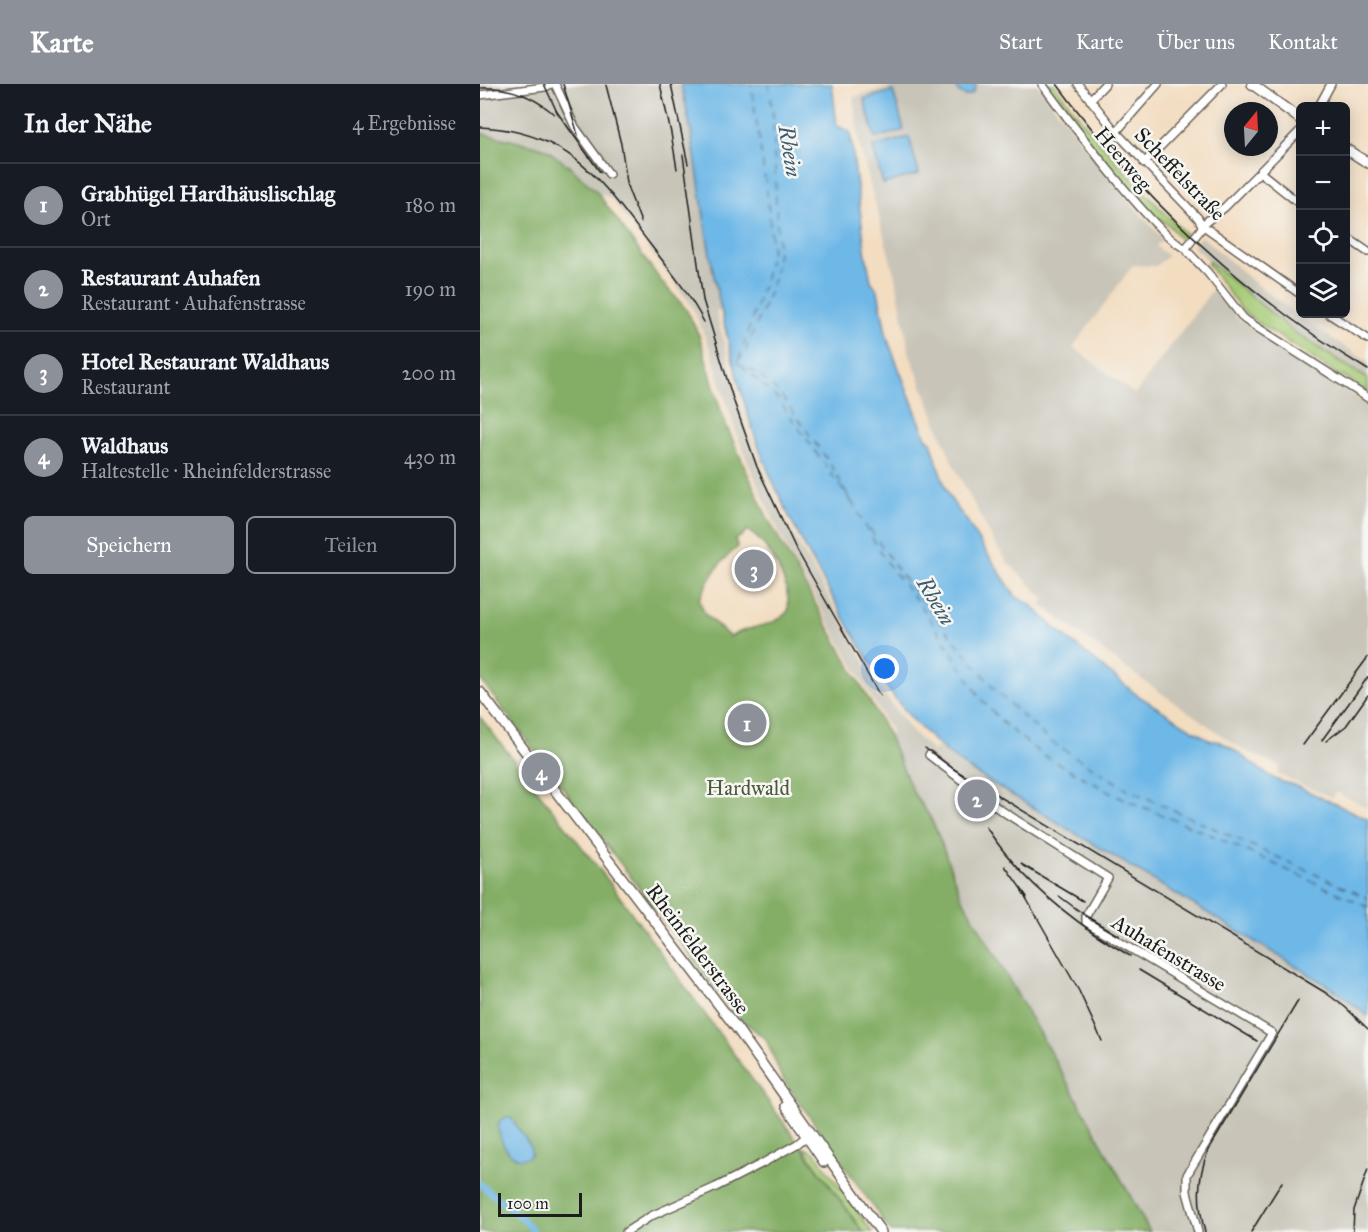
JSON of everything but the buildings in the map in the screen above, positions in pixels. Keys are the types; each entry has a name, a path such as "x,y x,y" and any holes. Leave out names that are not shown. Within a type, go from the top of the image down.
{"main road":[{"path":"1252,84 1296,116"},
{"path":"1350,152 1368,163"},
{"name":"Rheinfelderstrasse","path":"480,692 738,1030 874,1232"},
{"name":"Rheinfelderstrasse","path":"480,699 743,1044 881,1232"}],"street":[{"path":"480,95 553,84 575,127 609,174"},
{"name":"Heerweg","path":"1042,84 1116,179 1162,229 1181,247 1186,246 1244,319 1368,398"},
{"name":"Scheffelstraße","path":"1078,84 1116,132 1198,218 1202,225 1296,291"},
{"path":"1090,100 1105,84"},
{"path":"1116,132 1158,84"},
{"path":"1144,163 1222,84"},
{"path":"1321,102 1331,84"},
{"path":"1186,246 1202,225 1225,207 1296,134"},
{"path":"1260,172 1296,201"},
{"path":"1350,240 1368,252"},
{"path":"1335,318 1368,339"},
{"name":"Auhafenstrasse","path":"929,755 999,809 1108,878 1086,916 1086,922 1272,1033 1187,1175 1187,1192 1198,1232"},
{"path":"626,1232 651,1216 761,1164 808,1134"}],"shaded area":[{"path":"480,84 681,84 695,146 708,242 721,311 716,312 746,427 778,507 879,687 913,733 933,751 938,746 999,787 1335,990 1368,1016 1368,1232 1150,1232 961,896 955,875 930,817 914,794 888,734 892,733 790,554 737,436 710,348 691,305 612,199 597,192 546,149 522,141 480,133"},
{"path":"902,84 1037,84 1119,190 1163,239 1156,246 1168,256 1156,266 1133,265 1073,347 1135,394 1215,286 1237,318 1368,405 1368,808 1336,792 1333,798 1277,774 1280,766 1243,750 1137,676 1041,605 1045,599 1008,563 995,544 952,462 910,355 896,281 860,147 853,97"},
{"path":"1201,236 1255,283 1296,314 1296,318 1301,318 1368,362 1368,379 1295,333 1192,246"}],"green space":[{"path":"1044,84 1054,84 1118,163 1188,236 1179,238 1170,226 1149,211 1072,122"},
{"name":"Hardwald","path":"480,133 546,149 570,167 597,192 661,281 686,309 699,335 723,418 767,517 888,734 914,794 930,817 938,834 961,896 1150,1232 891,1232 781,1076 766,1039 738,1017 728,1005 480,679","holes":["747,530 771,555 782,577 788,600 788,611 774,621 730,637 705,614 699,600 715,571 724,559 738,547 735,540"]},
{"path":"1209,261 1295,333 1368,379 1368,394 1350,380 1338,375 1251,318 1240,308 1207,263"},
{"path":"480,717 607,879 863,1232 480,1232"},
{"path":"803,1147 815,1153 872,1232 863,1232"}],"water":[{"name":"Rhein","path":"681,84 832,84 837,126 850,132 866,256 871,281 878,291 887,338 926,438 931,442 944,484 953,502 1016,597 1030,604 1056,629 1137,695 1211,741 1229,746 1281,782 1292,784 1368,819 1368,1016 1335,990 969,769 926,734 894,697 853,633 802,542 759,449 735,370 718,295"},
{"path":"955,84 976,84 972,94 965,96 958,92"},
{"path":"893,91 904,130 875,138 864,99"},
{"path":"909,137 919,174 883,184 873,147"},
{"path":"506,1117 511,1118 531,1147 531,1155 518,1158 507,1150 499,1129 499,1122"}],"waterway":[{"path":"480,1184 524,1220 534,1232"}],"ferry route":[{"path":"739,360 764,282 772,247 767,193 751,84"},
{"path":"737,362 744,355 765,304 774,279 778,252 773,116 769,84"},
{"path":"737,363 757,373 780,394 829,462 885,560 927,614 981,699 1003,723 1041,754 1121,798 1209,834 1368,907"},
{"path":"742,366 778,399 855,507"},
{"path":"870,529 902,576 998,693 1050,741 1127,789 1368,898"}],"railway":[{"path":"544,84 557,112 600,172"},
{"path":"563,84 578,135"},
{"path":"660,84 677,169"},
{"path":"671,84 688,164"},
{"path":"1057,84 1124,166 1198,242 1280,310 1368,370"},
{"path":"606,85 621,144 628,189 641,222"},
{"path":"480,88 500,89 529,97 554,114"},
{"path":"480,127 511,131 537,138 580,162 614,198 678,281 704,322"},
{"path":"683,155 703,300 733,399 757,467 795,547 880,696"},
{"path":"1303,745 1368,657"},
{"path":"1322,740 1368,677"},
{"path":"1326,741 1346,726 1368,695"},
{"path":"925,748 952,768 1326,993 1368,1029"},
{"path":"986,827 1016,866 1050,900 1089,930 1130,956"},
{"path":"1021,864 1083,901"},
{"path":"1005,866 1027,897"},
{"path":"1022,891 1079,991 1102,1041"},
{"path":"1059,896 1119,936"},
{"path":"1139,970 1257,1041"},
{"path":"1205,1232 1199,1191 1208,1151 1298,1001"},
{"path":"1353,1232 1354,1210 1368,1169"},
{"path":"1251,1232 1282,1182"}],"place":[{"name":"Hotel Restaurant Waldhaus","path":"754,569"},
{"name":"Grabhügel Hardhäuslischlag","path":"747,723"},
{"name":"Waldhaus","path":"541,772"},
{"name":"Restaurant Auhafen","path":"977,799"}]}
